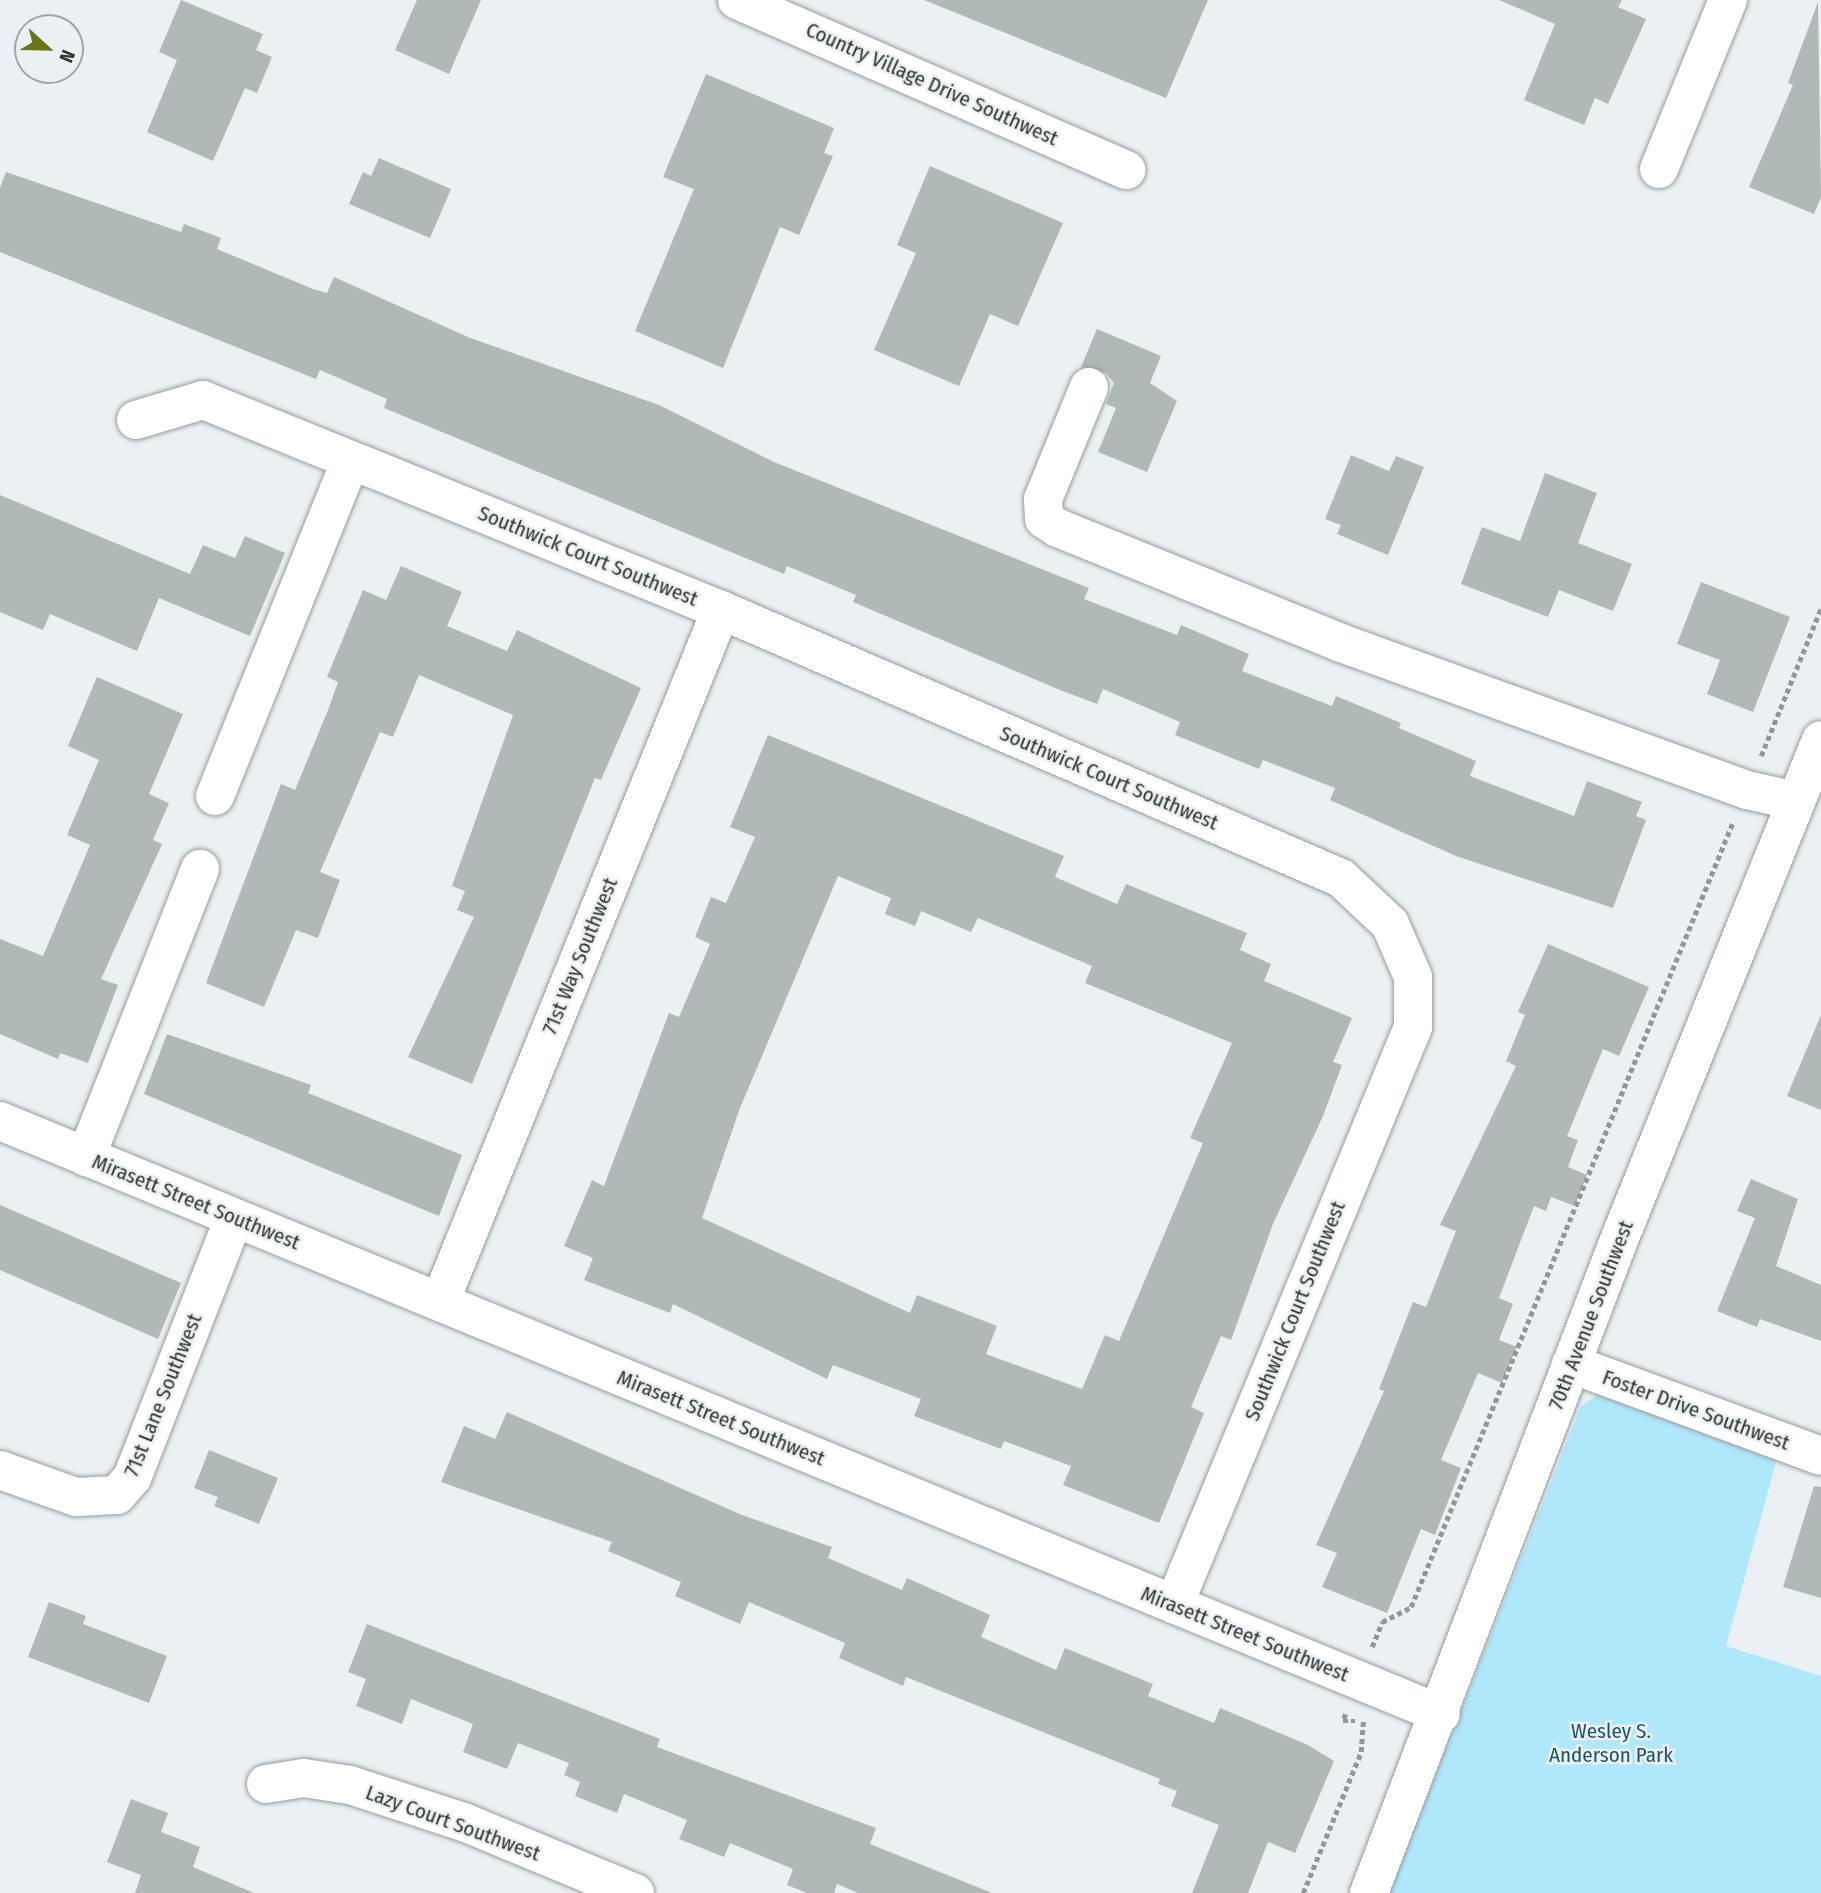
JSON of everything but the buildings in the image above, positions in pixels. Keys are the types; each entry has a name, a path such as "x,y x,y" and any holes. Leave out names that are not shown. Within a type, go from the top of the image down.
{"street":[{"name":"Country Village Drive Southwest","path":"737,0 1127,170"},
{"path":"1659,169 1728,0"},
{"path":"1089,387 1043,499 1044,519 1058,528 1341,643 1748,790 1796,802"},
{"name":"Southwick Court Southwest","path":"136,421 203,400 721,610 1340,878 1390,924 1413,977 1413,1027 1174,1605"},
{"path":"215,796 351,460"},
{"name":"71st Way Southwest","path":"440,1302 721,610"},
{"name":"70th Avenue Southwest","path":"1369,1893 1441,1714 1571,1364 1796,802 1818,757"},
{"path":"86,1157 200,869"},
{"name":"Mirasett Street Southwest","path":"0,1121 1441,1714"},
{"name":"71st Lane Southwest","path":"0,1470 76,1497 117,1495 132,1478 234,1218"},
{"name":"Foster Drive Southwest","path":"1571,1364 1821,1456"},
{"name":"Lazy Court Southwest","path":"266,1784 304,1778 350,1785 466,1822 635,1893"}],"path":[{"path":"1303,1893 1361,1752 1363,1721 1343,1721 1382,1622 1411,1607 1821,608"}],"green space":[{"name":"Wesley S. Anderson Park","path":"1599,1394 1778,1455 1726,1646 1821,1676 1821,1893 1389,1893 1581,1406"}]}
